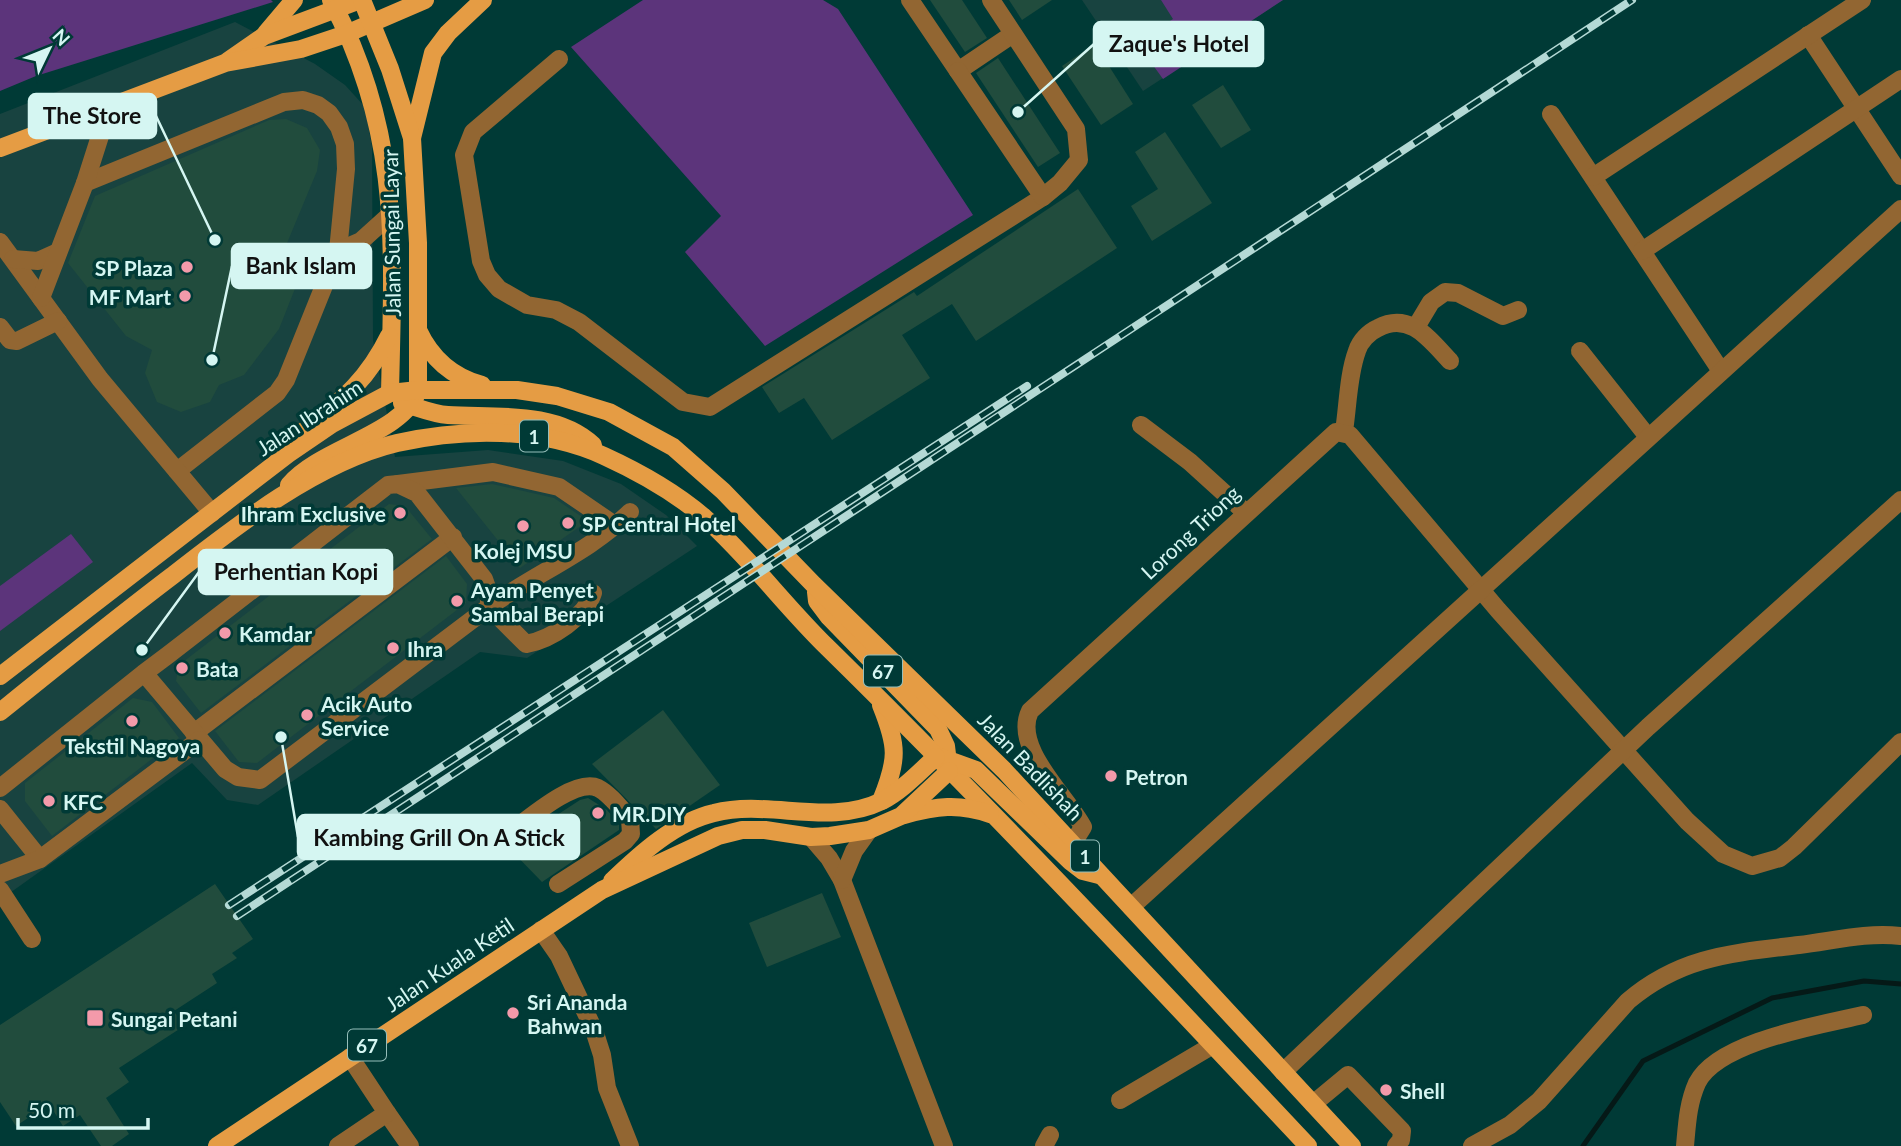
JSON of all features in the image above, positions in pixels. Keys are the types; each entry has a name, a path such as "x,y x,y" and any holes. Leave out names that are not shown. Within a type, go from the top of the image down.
{"main road":[{"path":"264,36 294,0"},
{"path":"225,63 264,36 334,5 361,0"},
{"name":"Jalan Sungai Layar","path":"361,0 372,23 412,138 418,243 414,397"},
{"path":"0,148 225,63 302,48 346,34 425,0"},
{"path":"412,138 433,53 448,33 483,0"},
{"name":"Jalan Sungai Layar","path":"334,5 382,134 392,213 390,393"},
{"path":"416,324 426,348 447,369 471,382 498,389"},
{"path":"288,454 303,431 371,370 392,329"},
{"name":"Jalan Ibrahim","path":"0,676 288,454 332,424 390,393 414,397 498,389 558,396 609,412 673,447 723,491"},
{"path":"276,501 296,477 318,460 387,425 414,397 436,414 519,417 553,425 591,442 602,455"},
{"name":"1","path":"0,712 213,545 276,501 347,461 393,444 462,434 526,435 602,455 664,489 704,518 783,601 945,762 1308,1146"},
{"name":"Jalan Badlishah","path":"723,491 810,581 941,706 1073,843 1352,1146"},
{"name":"67","path":"810,581 817,601 829,617 938,729 945,762"},
{"path":"877,696 897,750 894,769 881,801"},
{"path":"945,762 962,763 986,778 1070,861 1083,870 1104,877"},
{"name":"Jalan Kuala Ketil","path":"602,890 638,856 687,824 711,813 755,808 839,812 881,801 945,762"},
{"name":"Jalan Kuala Ketil","path":"217,1146 602,890 718,836 742,830 765,830 811,837 869,830 901,816 945,762"},
{"path":"901,816 943,805 971,807 996,816"}],"street":[{"path":"910,0 1043,197"},
{"path":"559,59 473,132 466,144 464,155 481,261 487,275 506,294 527,305 556,310 579,322 683,402 696,407 710,407 1043,197 1060,183 1079,160 1076,129 991,0"},
{"path":"1593,177 1862,0"},
{"path":"958,71 1013,34"},
{"path":"1808,35 1901,176"},
{"path":"1642,251 1901,79"},
{"path":"85,183 284,102 303,100 329,113 339,127 345,144 346,169 338,251 286,380 277,393 177,471"},
{"path":"41,298 85,183 109,107"},
{"path":"1551,114 1721,370"},
{"path":"1131,907 1901,209"},
{"path":"338,251 361,241 392,213"},
{"path":"0,242 100,379 212,513"},
{"path":"13,259 38,261 58,252"},
{"path":"1416,327 1432,302 1445,292 1458,293 1503,316 1518,310"},
{"path":"0,327 10,340 17,341 58,321"},
{"path":"1450,361 1416,327 1407,323 1385,325 1369,333 1357,348 1344,431 1703,838 1723,853 1752,866 1780,858 1901,742"},
{"path":"1580,351 1648,437"},
{"path":"1141,425 1210,478 1245,512"},
{"name":"Lorong Triong","path":"1073,843 1083,827 1047,775 1027,737 1026,719 1030,711 1331,434 1344,431"},
{"path":"0,788 376,493 398,484 493,472 559,487 616,526"},
{"path":"398,484 416,493 453,537 484,579 489,593 488,607 526,644 540,642 589,607 593,593"},
{"path":"1283,1072 1625,751 1901,500"},
{"path":"144,673 225,769 238,778 260,780 488,607 523,582 616,526 630,512"},
{"path":"0,874 40,859 453,537"},
{"path":"504,837 570,790 585,784 600,789 630,819 631,834 625,841 558,884"},
{"path":"0,809 40,859"},
{"path":"842,880 854,851 869,830"},
{"path":"811,837 829,858 842,880 944,1146"},
{"path":"625,841 638,856"},
{"path":"0,890 32,939"},
{"path":"541,930 559,956 594,1030 602,1055 607,1088 630,1146"},
{"path":"1472,1146 1524,1114 1628,1001 1646,986 1682,966 1748,950 1862,935 1901,936"},
{"path":"1685,1146 1689,1104 1698,1080 1713,1064 1769,1039 1863,1015"},
{"path":"1120,1100 1213,1045"},
{"path":"350,1057 410,1146"},
{"path":"1313,1104 1348,1075 1402,1131 1402,1140 1396,1146"},
{"path":"338,1146 387,1113"}],"shaded area":[{"path":"0,0 273,2 36,76 0,91"},
{"path":"643,0 823,0 838,9 973,215 765,346 685,252 721,216 571,47"},
{"path":"1082,0 1283,0 1143,91"},
{"path":"1161,0 1283,0 1163,79 1137,43 1173,19"},
{"path":"235,22 315,64 345,85 365,107 372,147 373,340 395,457 488,450 563,461 621,484 666,515 697,546 527,658 480,652 258,805 227,800 192,763 0,900 0,114"},
{"path":"71,534 93,562 0,631 0,586"}],"building":[{"path":"930,0 962,0 987,38 965,52"},
{"path":"1009,0 1052,0 1022,20"},
{"path":"1095,44 1133,104 1101,125 1062,66"},
{"path":"998,58 1060,153 1038,167 976,73"},
{"path":"1223,85 1251,130 1221,148 1192,105"},
{"name":"SP Plaza","path":"286,119 307,128 320,150 317,171 285,248 302,257 302,271 279,329 244,375 219,385 210,402 181,412 157,402 145,373 152,350 126,336 68,263 95,196 269,120"},
{"path":"1165,132 1212,203 1152,241 1131,206 1158,189 1135,152"},
{"path":"1078,189 1117,248 976,341 952,304 902,335 930,378 832,440 804,398 779,413 762,387 914,292 917,296"},
{"path":"492,484 554,498 588,521 520,568 456,488"},
{"path":"389,504 405,506 432,539 201,713 176,681 179,665"},
{"path":"446,556 467,584 466,603 257,763 239,762 215,731"},
{"path":"133,698 152,702 179,738 52,836 25,801 25,783"},
{"path":"663,710 720,785 656,829 592,764"},
{"path":"588,798 607,810 619,824 619,830 542,882 508,847 580,800"},
{"name":"Sungai Petani","path":"215,884 253,939 232,953 237,958 212,974 217,983 174,1011 184,1026 119,1068 129,1082 106,1098 129,1134 112,1146 101,1146 80,1115 63,1126 49,1104 16,1126 0,1102 0,1025"},
{"path":"822,893 841,937 767,967 749,923"}],"waterway":[{"path":"1583,1146 1643,1061 1772,998 1864,981 1901,984"}],"railway":[{"path":"237,916 1632,0"},
{"path":"229,905 1027,386"}],"place":[{"name":"Zaque's Hotel","path":"1018,112"},
{"name":"The Store","path":"215,240"},
{"name":"SP Plaza","path":"187,267"},
{"name":"MF Mart","path":"185,296"},
{"name":"Bank Islam","path":"212,360"},
{"name":"Ihram Exclusive","path":"400,513"},
{"name":"SP Central Hotel","path":"568,523"},
{"name":"Kolej MSU","path":"523,526"},
{"name":"Ayam Penyet Sambal Berapi","path":"457,601"},
{"name":"Kamdar","path":"225,633"},
{"name":"Ihra","path":"393,648"},
{"name":"Perhentian Kopi","path":"142,650"},
{"name":"Bata","path":"182,668"},
{"name":"Acik Auto Service","path":"307,715"},
{"name":"Tekstil Nagoya","path":"132,721"},
{"name":"Kambing Grill On A Stick","path":"281,737"},
{"name":"Petron","path":"1111,776"},
{"name":"KFC","path":"49,801"},
{"name":"MR.DIY","path":"598,813"},
{"name":"Sri Ananda Bahwan","path":"513,1013"},
{"name":"Sungai Petani","path":"95,1018"},
{"name":"Shell","path":"1386,1090"}]}
